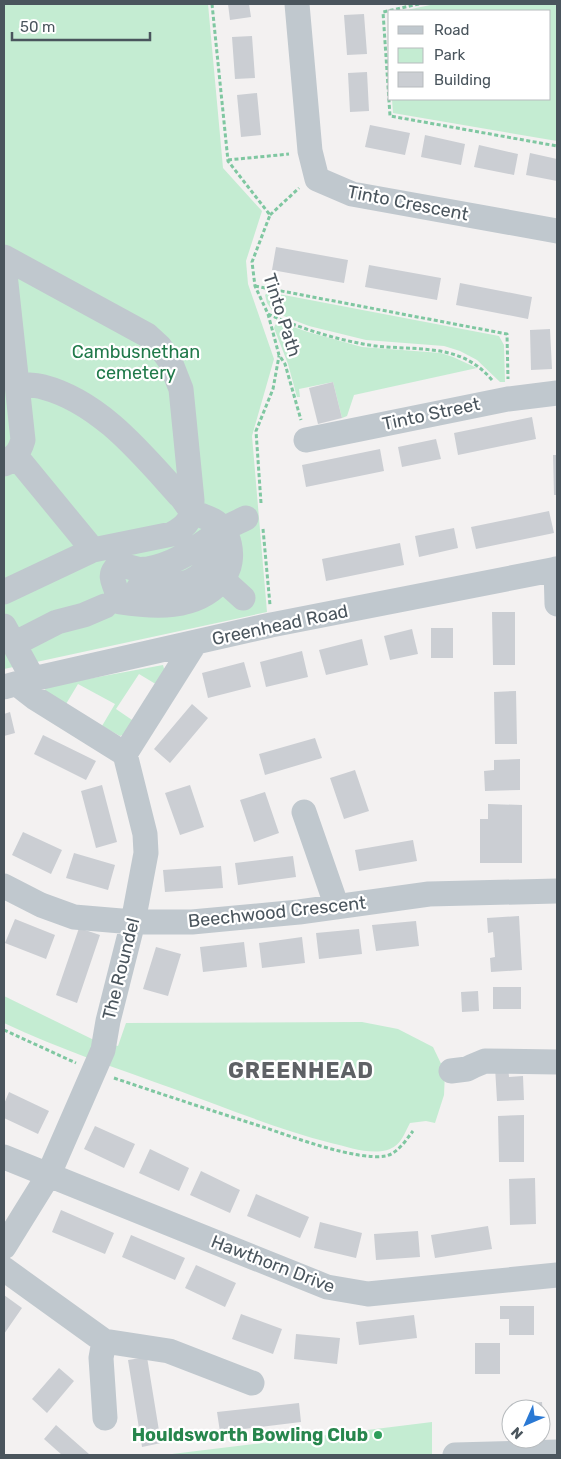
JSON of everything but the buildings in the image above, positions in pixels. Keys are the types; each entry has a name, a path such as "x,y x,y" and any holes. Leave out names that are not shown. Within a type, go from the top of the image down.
{"street":[{"path":"297,4 310,151 317,179"},
{"name":"Tinto Crescent","path":"317,179 352,194 557,231"},
{"path":"4,257 147,335 160,347 170,361 181,389 192,511 183,528 172,534 93,550 4,592"},
{"path":"4,270 23,440 20,450 9,460 93,550"},
{"path":"17,384 42,386 64,394 88,408 112,426 146,459 192,511 213,520 234,552 243,598"},
{"name":"Tinto Street","path":"306,440 508,399 557,393"},
{"path":"194,643 125,754 35,698 18,683 9,635 84,615 126,594 191,581 206,569 212,556 211,550 234,552"},
{"path":"126,594 163,606 196,599 234,552"},
{"path":"557,569 557,604"},
{"name":"Greenhead Road","path":"18,683 271,625 557,569"},
{"name":"The Roundel","path":"4,1247 48,1176 103,1050 108,1021 133,922 146,853 142,821 125,754"},
{"path":"304,812 337,907"},
{"name":"Beechwood Crescent","path":"4,886 41,905 74,917 133,922 192,922 299,912 429,894 557,891"},
{"path":"451,1070 467,1069 486,1061 557,1062"},
{"name":"Hawthorn Drive","path":"4,1157 327,1288 368,1294 557,1275"},
{"path":"4,1269 104,1341 169,1351 252,1383"},
{"path":"104,1341 101,1358 105,1418"},
{"path":"455,1455 557,1452"}],"path":[{"path":"212,4 228,160 270,215 299,188 317,179"},
{"path":"392,10 419,4"},
{"path":"388,11 383,12 388,86"},
{"path":"389,100 390,116 557,146"},
{"path":"228,160 310,151"},
{"name":"Tinto Path","path":"270,215 252,262 255,286 268,314 280,355 285,364 306,440"},
{"path":"255,286 507,334 508,399"},
{"path":"268,314 308,329 364,344 442,350 455,354 475,363 484,370 508,399"},
{"path":"271,625 234,552 256,431 273,389 280,355"},
{"path":"4,1030 94,1072 344,1152 385,1156 399,1148 413,1130"}],"green space":[{"name":"Cambusnethan cemetery","path":"4,4 208,4 223,168 262,211 246,261 248,284 274,359 252,436 267,612 4,669"},
{"path":"435,4 557,4 557,141 393,113 392,100 551,100 551,10 407,10"},
{"path":"268,292 499,336 504,345 505,382 500,382 477,360 460,351 444,346 366,340 309,326 272,310 267,303 265,295"},
{"path":"279,322 362,347 441,353 477,368 354,395 347,416 342,418 333,382 299,389 300,397 297,397 288,364 274,328"},
{"path":"163,665 166,676 159,686 139,674 116,709 135,722 128,733 120,736 102,726 115,704 78,684 66,704 47,693 44,687"},
{"path":"4,996 94,1040 118,1046 126,1023 362,1022 398,1029 433,1047 445,1072 444,1095 435,1123 426,1121 410,1123 400,1141 390,1149 376,1152 353,1149 253,1118 89,1058 4,1023"},
{"name":"Houldsworth Bowling Club","path":"432,1422 432,1455 157,1455 172,1454"}],"place":[{"name":"Houldsworth Bowling Club","path":"378,1435"}],"district":[{"name":"GREENHEAD","path":"301,1070"}]}
